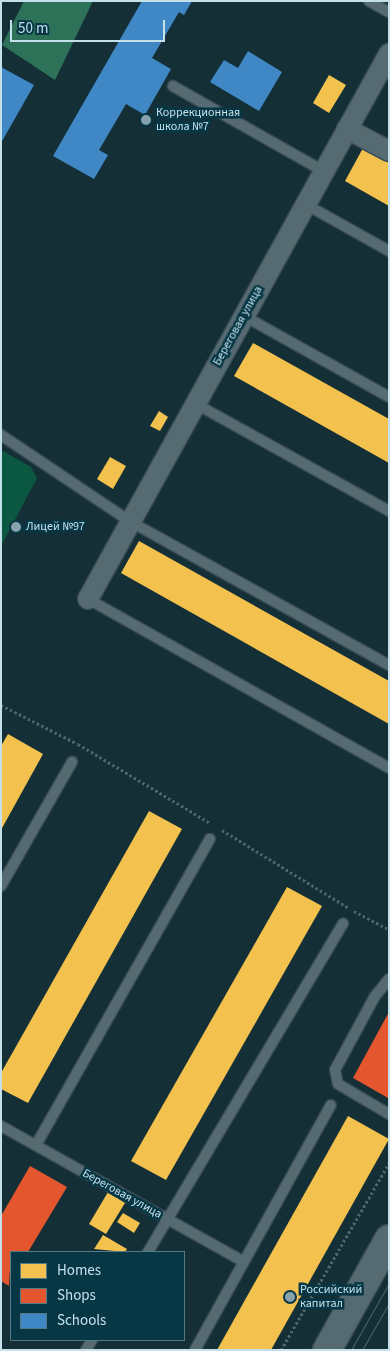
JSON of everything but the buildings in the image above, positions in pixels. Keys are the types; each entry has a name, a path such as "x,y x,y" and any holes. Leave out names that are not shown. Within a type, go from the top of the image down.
{"main road":[{"path":"327,1350 389,1240"}],"street":[{"name":"Береговая улица","path":"88,599 389,54"},
{"path":"347,128 389,151"}],"lane":[{"path":"369,1 389,12"},
{"path":"173,86 323,172"},
{"path":"305,204 389,252"},
{"path":"244,316 389,397"},
{"path":"196,404 389,511"},
{"path":"1,435 131,522 389,665"},
{"path":"88,599 389,768"},
{"path":"1,886 72,762"},
{"path":"36,1145 210,840"},
{"path":"149,1251 343,923"},
{"path":"389,980 375,996 335,1070 338,1084 389,1114"},
{"path":"195,1350 331,1104"},
{"name":"Береговая улица","path":"2,1128 36,1145 244,1262"}],"path":[{"path":"1,705 78,744 389,930"},
{"path":"281,1350 389,1163"}],"green space":[{"path":"24,1 93,1 55,80 2,45"},
{"path":"1,450 31,467 37,478 1,546"}],"tram line":[{"path":"351,1350 389,1283"},
{"path":"362,1350 389,1303"}],"place":[{"name":"Коррекционная школа №7","path":"146,120"},
{"name":"Лицей №97","path":"16,527"},
{"name":"Российский капитал","path":"290,1297"}]}
